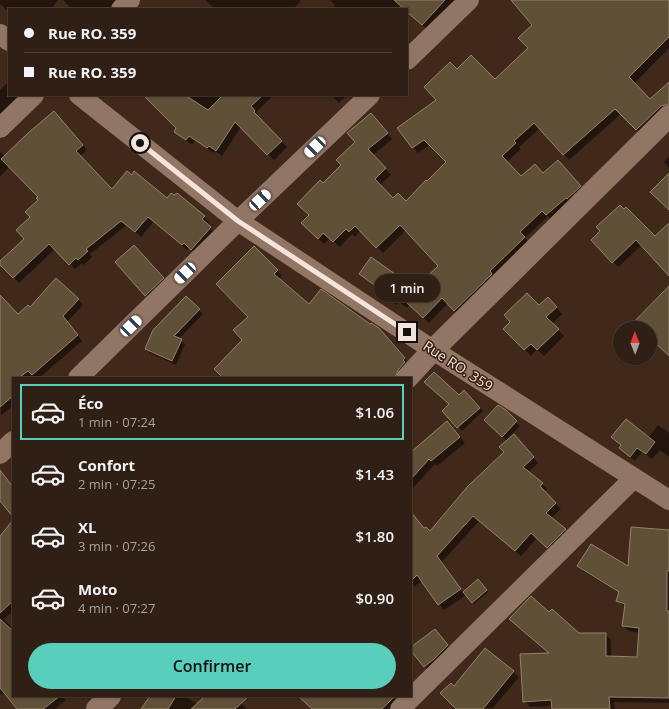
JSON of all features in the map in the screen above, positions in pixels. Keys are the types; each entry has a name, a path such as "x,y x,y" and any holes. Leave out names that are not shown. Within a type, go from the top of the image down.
{"street":[{"path":"122,8 130,0"},
{"path":"408,59 469,0"},
{"path":"0,34 8,40"},
{"path":"0,128 33,96"},
{"name":"Rue RO. 359","path":"80,96 238,221 433,350 669,500"},
{"path":"79,377 238,221 369,96"},
{"path":"408,377 433,350 669,116"},
{"path":"0,454 12,442"},
{"path":"400,709 634,478"},
{"path":"97,709 109,697"}],"building":[{"path":"394,0 445,0 422,25 408,13 408,8 403,8"},
{"path":"511,0 669,0 669,37 629,77 650,99 669,82 669,104 661,106 636,130 615,109 563,155 534,123 514,141 516,143 502,156 521,176 535,164 543,173 558,160 581,186 546,215 542,211 520,232 525,237 490,271 492,274 454,311 442,298 423,318 404,300 401,303 393,297 391,300 378,291 380,289 359,274 371,257 415,288 438,266 400,225 376,248 355,226 349,232 346,229 333,242 323,233 318,239 301,223 309,215 297,204 320,180 323,183 341,165 336,160 355,142 347,133 371,113 388,133 368,149 386,168 375,179 393,198 398,193 406,201 426,180 427,181 446,162 424,140 412,148 397,128 436,100 424,87 450,62 457,69 471,55 495,79 528,48 518,38 532,25"},
{"path":"144,96 187,96 208,110 222,96 262,96 251,106 255,111 254,112 282,141 267,155 235,122 216,151 209,146 207,148 189,136 186,140 174,132 176,128"},
{"path":"54,111 83,145 76,151 112,189 127,171 132,175 134,171 167,198 171,193 174,195 177,193 205,216 202,219 211,227 191,250 184,243 182,245 148,217 135,232 121,221 86,249 88,251 78,260 76,258 69,265 49,244 13,278 0,265 0,261 24,239 16,230 30,217 25,212 38,200 36,198 38,197 1,159"},
{"path":"669,173 669,210 650,192"},
{"path":"620,205 624,209 626,207 655,236 669,223 669,276 636,240 612,263 591,240 600,231 596,227"},
{"path":"134,245 164,278 145,296 115,262"},
{"path":"254,246 278,270 274,274 309,304 321,289 370,324 371,323 379,328 405,358 403,360 405,362 398,370 395,377 222,377 214,369 242,340 233,330 248,317 216,284"},
{"path":"56,278 79,299 63,316 78,335 32,375 28,371 20,377 12,377 12,397 0,407 0,295 18,314 28,305 30,307"},
{"path":"669,286 669,356 657,345 657,321 635,321"},
{"path":"527,293 539,305 548,297 557,307 546,317 559,329 537,350 531,344 524,350 503,329 510,322 504,315"},
{"path":"186,296 200,309 174,336 182,339 172,361 145,349 153,330"},
{"path":"434,372 459,395 464,390 480,408 457,428 442,411 449,404 424,382"},
{"path":"498,405 506,410 517,421 502,437 484,420"},
{"path":"626,419 655,442 646,454 637,448 630,457 619,448 621,445 611,437"},
{"path":"447,421 460,437 431,461 429,459 412,478 412,451"},
{"path":"514,434 534,457 523,467 543,483 540,486 556,503 546,513 566,529 547,548 531,533 515,551 473,516 437,556 461,589 438,605 417,575 412,580 412,513 424,528 426,527 430,531 468,486 504,452 499,447"},
{"path":"0,470 12,486 12,516 0,501"},
{"path":"12,521 12,602 0,613 0,536"},
{"path":"631,527 669,530 667,611 669,611 669,698 609,697 610,709 552,709 551,700 523,702 520,654 549,653 509,619 531,596 549,612 552,609 579,633 606,633 606,656 637,657 639,628 622,626 625,604 616,601 619,592 577,566 591,544 628,566"},
{"path":"478,579 487,590 472,603 463,592"},
{"path":"0,619 12,630 12,697 59,697 43,709 17,709 0,688"},
{"path":"435,629 448,645 424,667 412,652 412,646"},
{"path":"485,648 514,671 483,709 456,709 440,693 451,683 454,686"},
{"path":"149,697 175,697 168,709 141,709"},
{"path":"204,697 248,697 235,709 191,709"},
{"path":"299,697 394,697 382,709 312,709"}],"route":[{"path":"140,143 238,221 407,332"}]}
